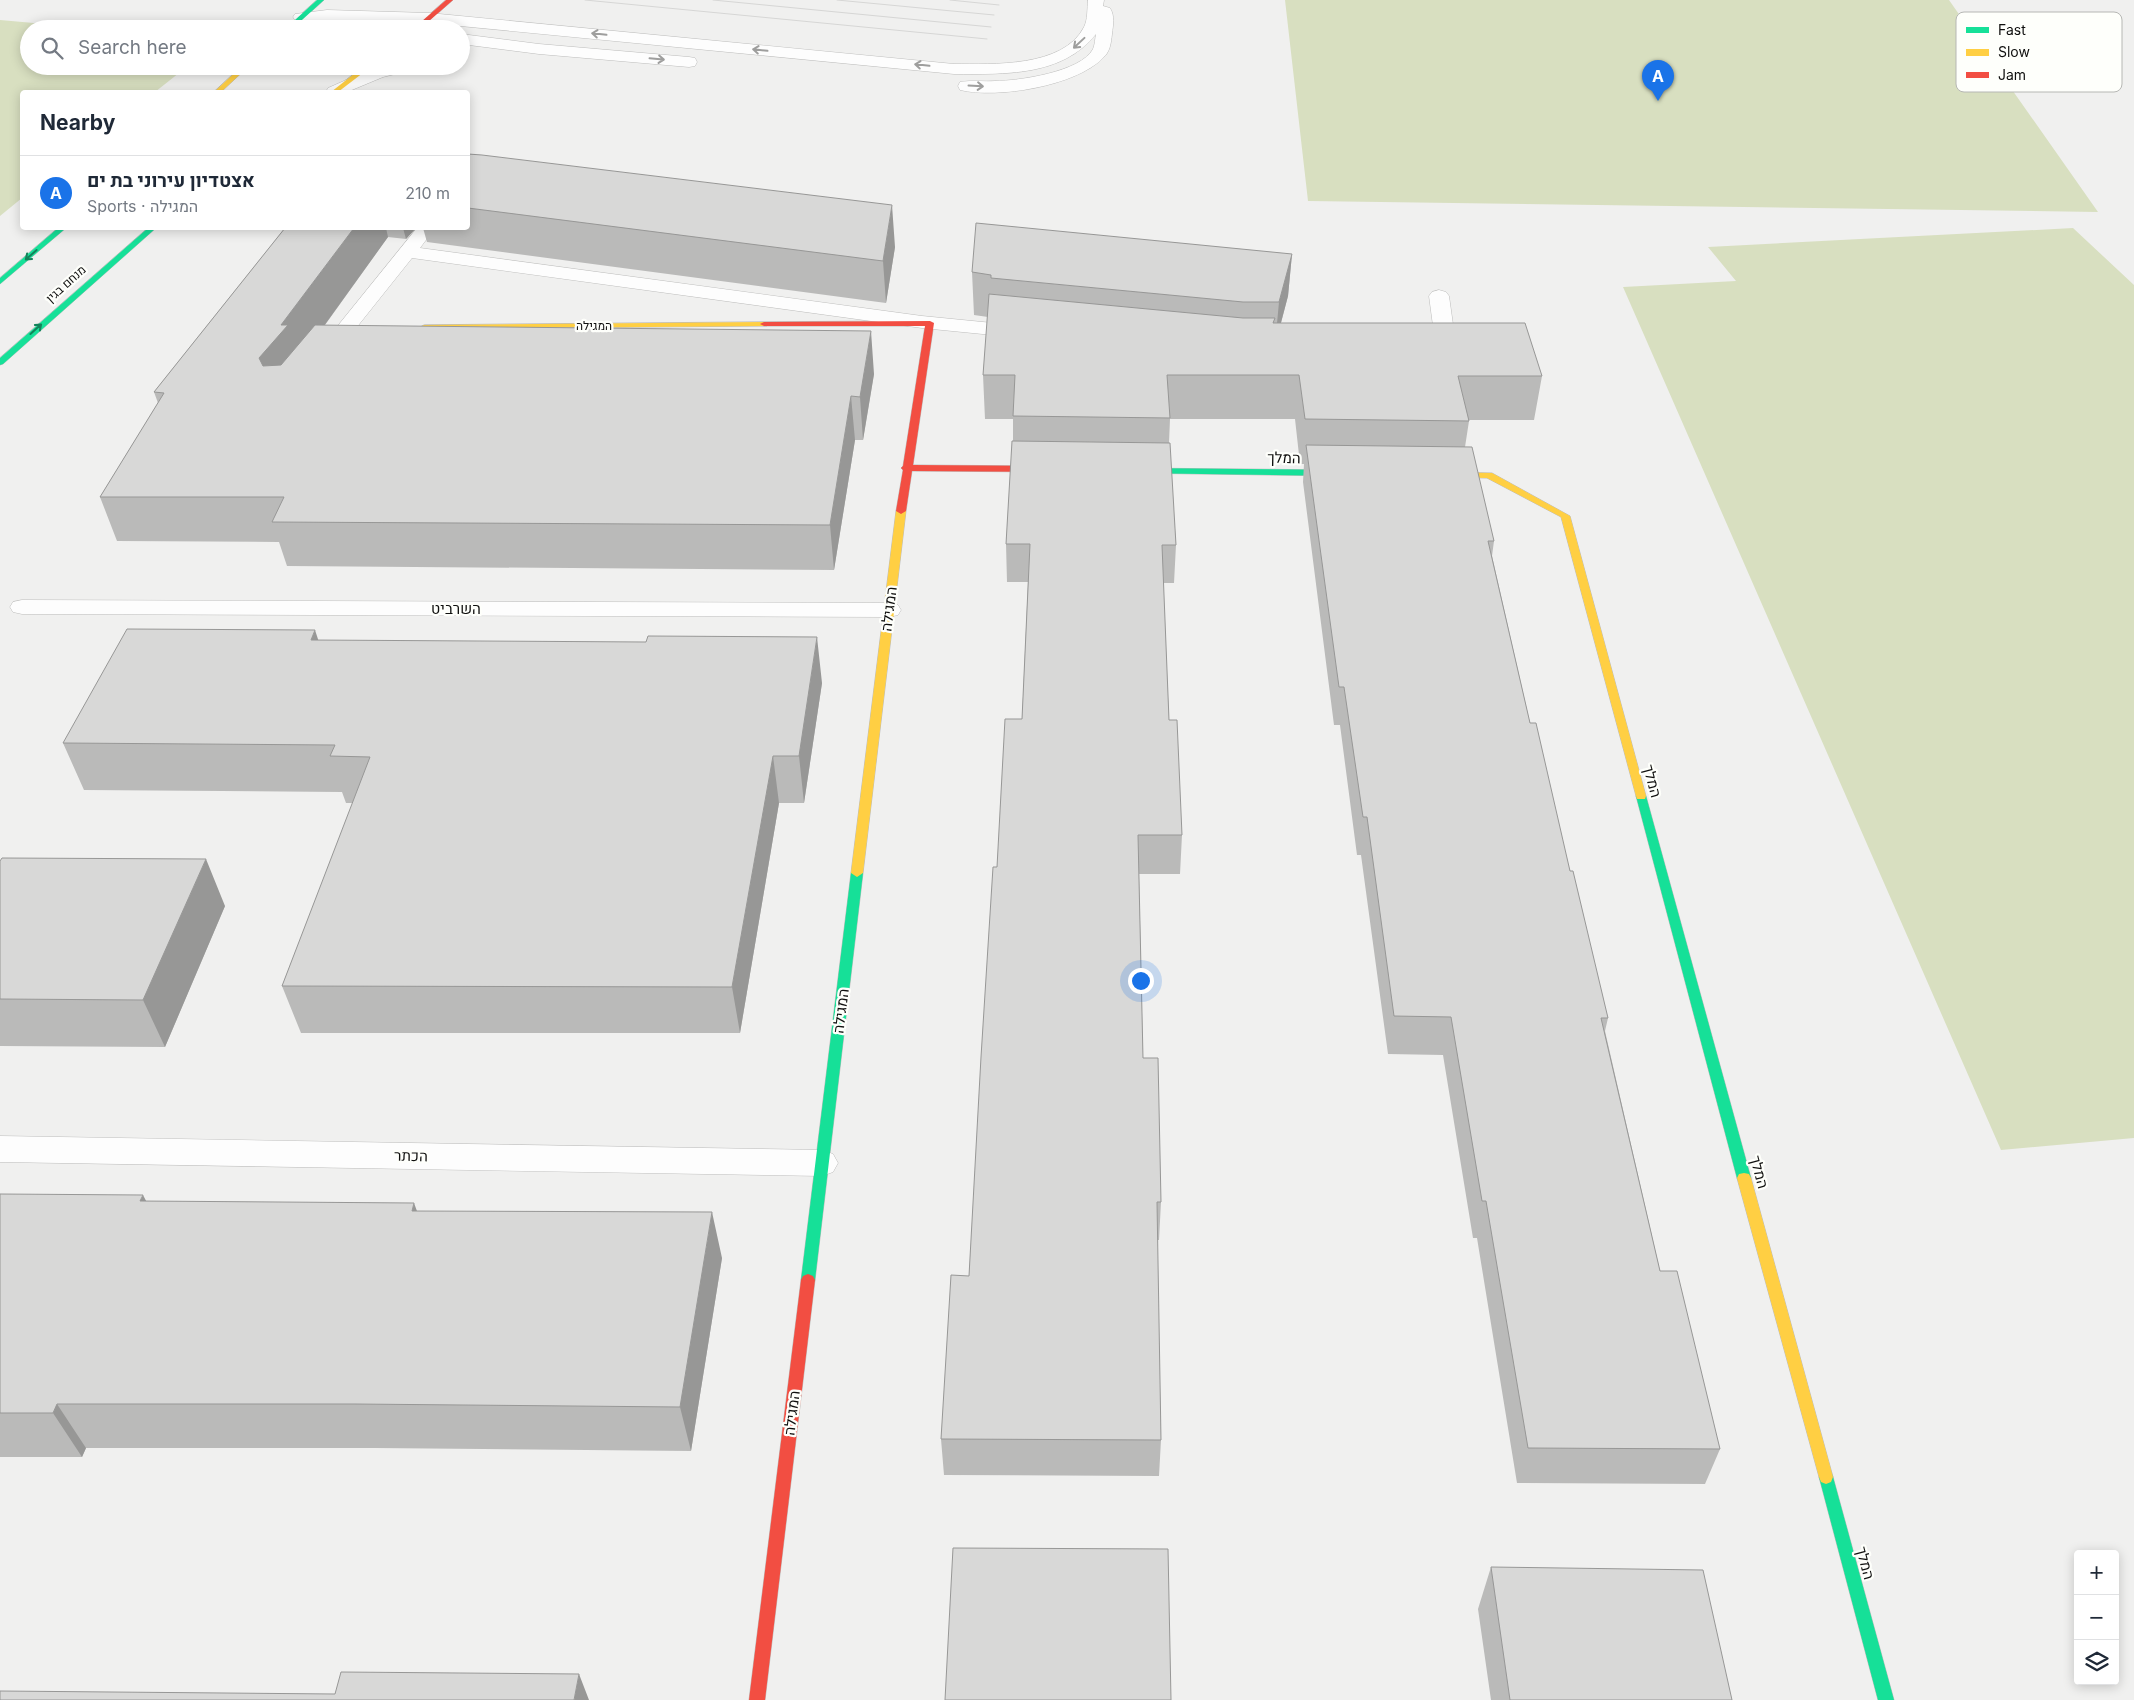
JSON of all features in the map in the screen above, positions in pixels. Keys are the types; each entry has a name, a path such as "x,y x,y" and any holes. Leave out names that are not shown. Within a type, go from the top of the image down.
{"street":[{"path":"298,20 321,0"},
{"path":"427,20 450,0"},
{"path":"470,22 954,68 989,69 1038,63 1060,57 1079,45 1091,30 1095,16 1096,0"},
{"path":"924,82 998,87 1020,86 1068,73 1098,55 1103,44 1105,16 1101,0"},
{"path":"301,17 327,15 450,20"},
{"path":"301,17 312,20"},
{"path":"470,40 539,49 706,63"},
{"path":"470,53 539,49"},
{"path":"219,90 236,75"},
{"path":"337,90 357,75"},
{"path":"339,90 375,75"},
{"path":"0,282 60,230"},
{"name":"מנחם בגין","path":"0,362 150,230"},
{"path":"316,365 352,328 424,230"},
{"name":"המגילה","path":"407,252 930,323 1046,334"},
{"path":"1418,353 1447,353 1439,296"},
{"name":"המגילה","path":"417,327 930,323"},
{"name":"המגילה","path":"757,1700 906,468 930,323"},
{"path":"906,468 1064,470"},
{"name":"המלך","path":"1124,470 1351,473"},
{"name":"המלך","path":"1430,474 1489,475 1565,516 1886,1700"},
{"name":"השרביט","path":"22,607 889,610"},
{"name":"הכתר","path":"0,1149 822,1163"}],"green space":[{"path":"1285,0 1949,0 1957,12 1956,92 2014,92 2098,212 1308,201"},
{"path":"0,20 20,22 20,75 176,75 158,90 20,90 20,200 0,216"},
{"path":"2073,228 2134,285 2134,1138 2001,1150 1623,287 1736,281 1708,247"}],"building":[{"path":"470,154 892,205 883,261 470,208"},
{"path":"976,223 1292,254 1279,302 1243,302 991,278 991,275 972,272"},
{"path":"283,230 352,230 281,325 288,325 259,358 263,366 281,365 315,325 871,331 860,397 851,396 830,525 272,522 284,497 100,497 164,393 154,392"},
{"path":"989,294 1243,318 1275,318 1273,323 1525,323 1542,376 1458,376 1469,421 1305,419 1299,375 1167,375 1170,418 1013,416 1015,375 983,375"},
{"path":"1012,441 1170,443 1176,545 1162,545 1169,720 1177,720 1182,835 1138,835 1143,1058 1158,1058 1161,1202 1157,1202 1161,1440 941,1439 951,1275 969,1276 993,867 997,867 1005,719 1022,719 1030,544 1006,544"},
{"path":"1306,445 1472,447 1494,541 1488,541 1530,723 1536,723 1570,871 1573,871 1608,1018 1601,1018 1660,1271 1677,1271 1720,1449 1528,1448 1486,1201 1482,1201 1451,1017 1394,1016 1367,817 1363,817 1344,687 1339,687"},
{"path":"127,629 315,630 311,640 646,642 648,636 817,637 799,756 773,756 732,987 282,986 370,757 330,756 335,745 63,743"},
{"path":"2,858 206,859 143,1000 0,999 0,861"},
{"path":"0,1194 143,1195 140,1201 414,1203 412,1211 712,1212 680,1407 57,1404 53,1413 0,1413"},
{"path":"953,1548 1168,1549 1171,1700 945,1700"},
{"path":"1491,1567 1703,1570 1732,1700 1510,1700"},
{"path":"341,1672 579,1674 574,1700 0,1700 0,1691 335,1694"}],"tram line":[{"path":"585,0 987,39"},
{"path":"713,0 991,27"},
{"path":"837,0 994,15"},
{"path":"950,0 999,5"}],"traffic: fast":[{"path":"298,20 321,0"},
{"path":"0,282 60,230"},
{"path":"0,362 150,230"},
{"path":"1134,471 1341,473"},
{"path":"1641,796 1744,1178"},
{"path":"808,1280 857,873"},
{"path":"1826,1477 1886,1700"}],"traffic: slow":[{"path":"219,90 236,75"},
{"path":"337,90 357,75"},
{"path":"424,327 764,324"},
{"path":"1441,475 1489,475 1565,516 1641,796"},
{"path":"857,873 901,511"},
{"path":"1744,1178 1826,1477"}],"traffic: jam":[{"path":"427,20 450,0"},
{"path":"764,324 930,323 901,511"},
{"path":"906,468 1048,469"},
{"path":"757,1700 808,1280"}],"place":[{"name":"אצטדיון עירוני בת ים","path":"1658,101"}]}
